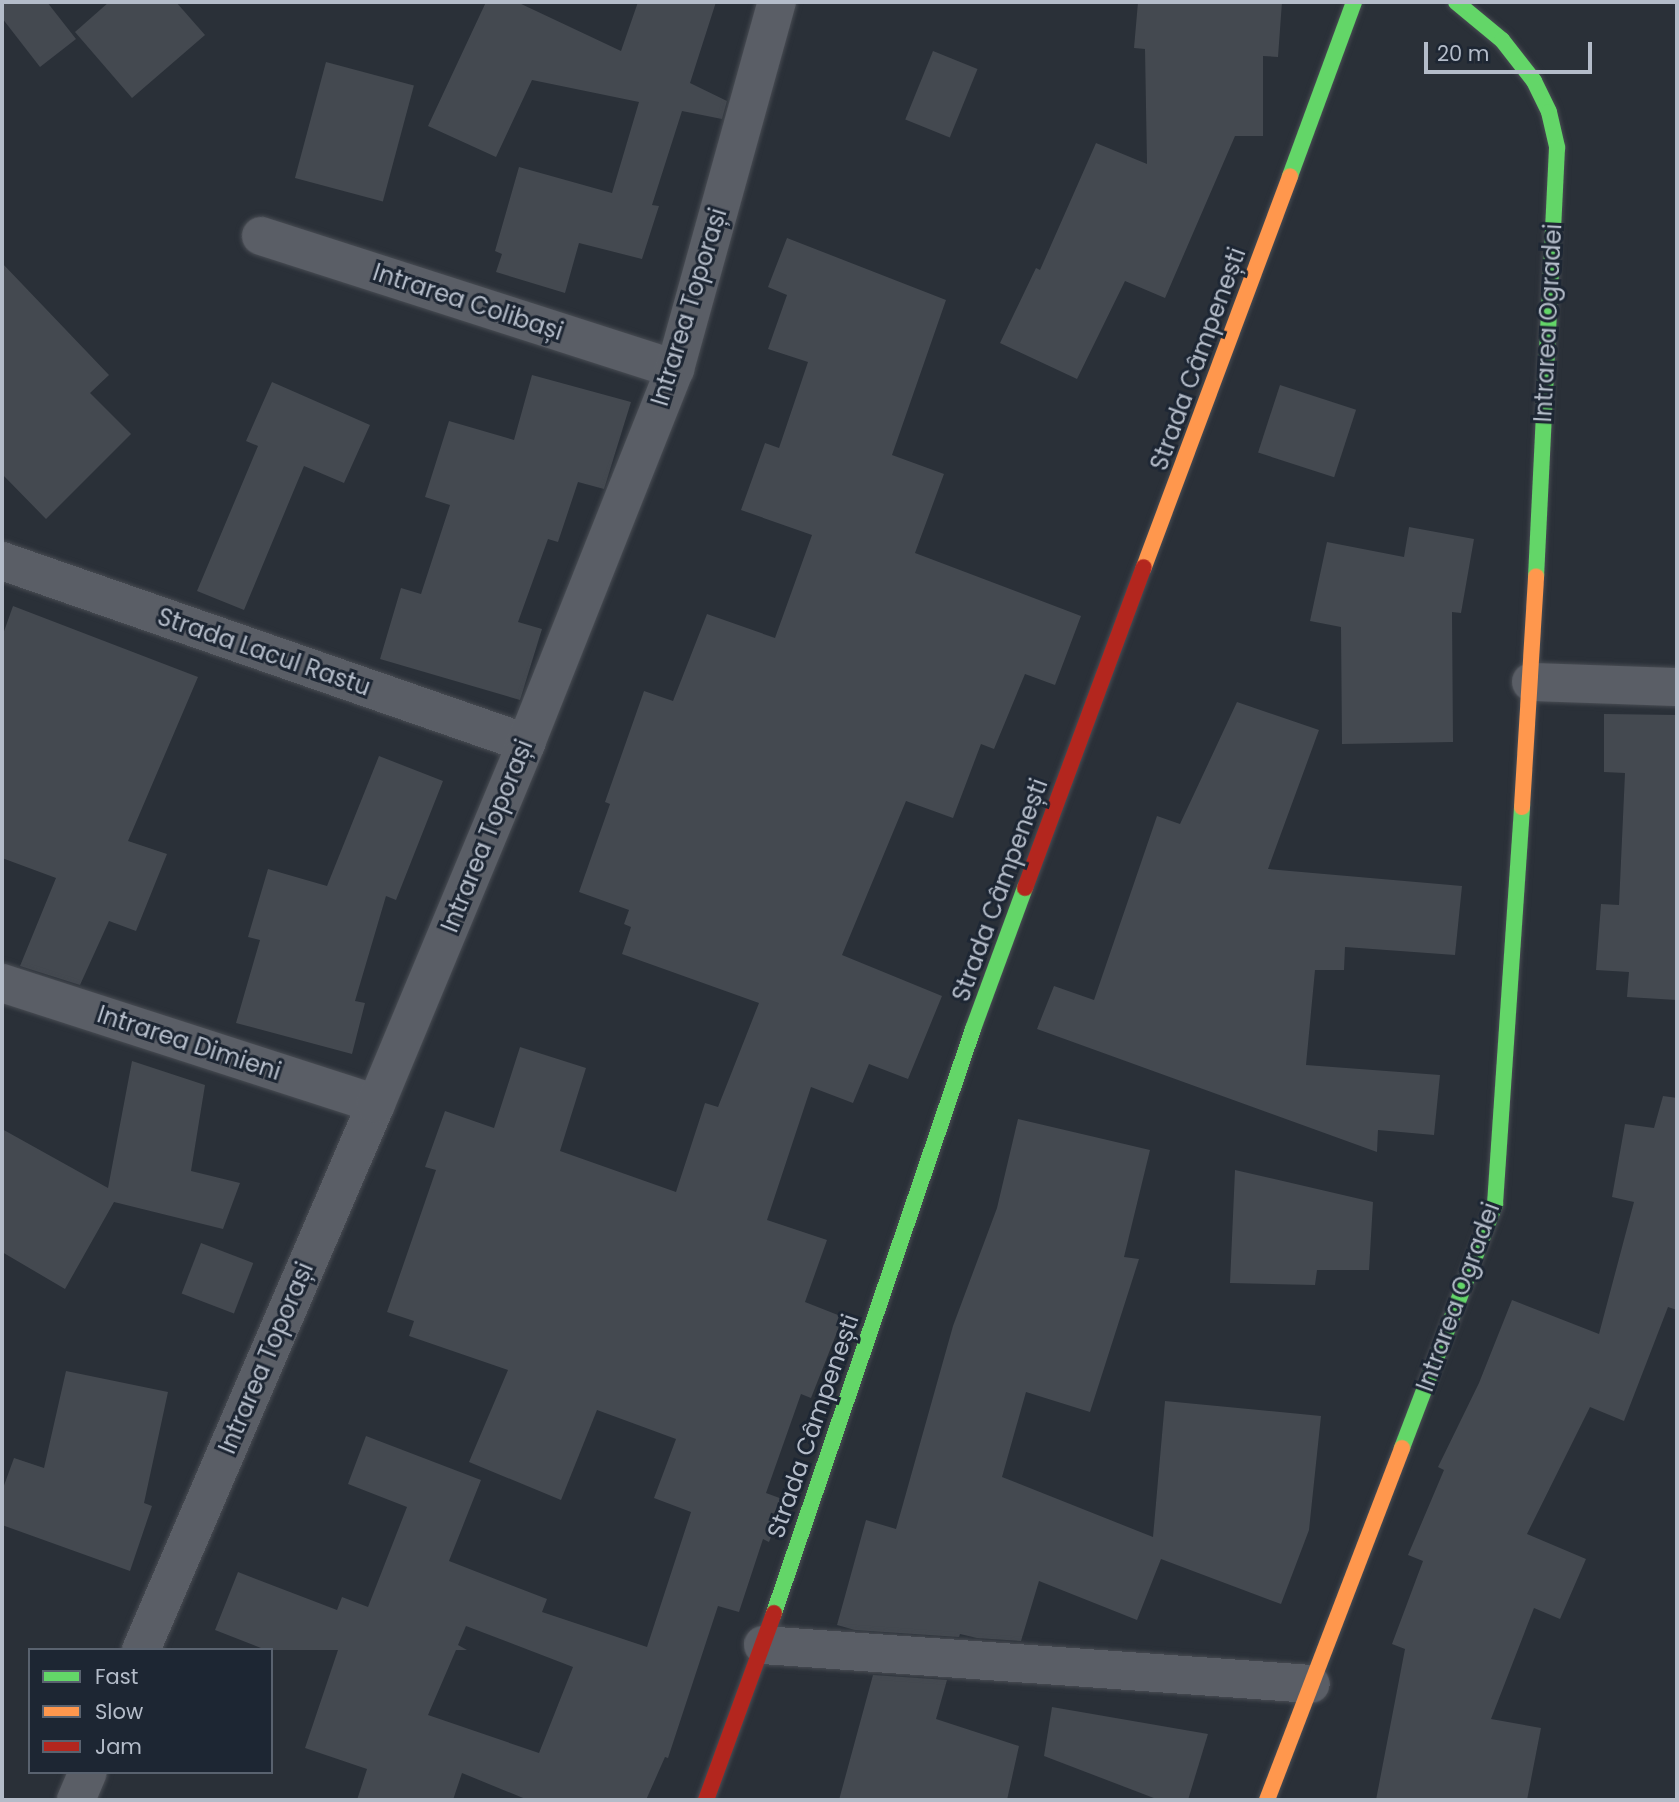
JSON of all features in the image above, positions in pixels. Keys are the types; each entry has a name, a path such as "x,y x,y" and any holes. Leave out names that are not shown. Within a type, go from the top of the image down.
{"street":[{"name":"Intrarea Toporași","path":"142,1648 376,1104 526,743 675,369 777,2"},
{"name":"Strada Câmpenești","path":"706,1800 763,1644 978,1016 1354,2"},
{"name":"Intrarea Ogradei","path":"1267,1800 1495,1204 1531,682 1557,148 1549,112 1534,81 1502,40 1456,2"},
{"name":"Intrarea Colibași","path":"261,236 675,369"},
{"name":"Strada Lacul Rastu","path":"2,561 526,743"},
{"path":"1531,682 1677,687"},
{"name":"Intrarea Dimieni","path":"2,983 376,1104"},
{"path":"763,1644 1311,1685"},
{"path":"76,1800 87,1774"}],"building":[{"path":"2,2 47,2 76,39 40,67 2,18"},
{"path":"109,2 176,2 205,35 132,98 75,32"},
{"path":"486,2 517,2 621,51 638,2 716,2 690,83 727,101 722,119 682,111 652,205 659,206 642,259 579,243 565,293 496,272 502,254 495,251 519,167 612,193 639,102 532,80 496,157 428,126"},
{"path":"1138,2 1282,2 1278,57 1263,56 1263,136 1235,136 1165,298 1125,281 1077,379 1000,343 1036,268 1040,270 1096,143 1147,164 1145,49 1134,48"},
{"path":"933,51 978,69 950,138 905,120"},
{"path":"326,62 414,86 383,201 295,178"},
{"path":"787,238 946,300 892,455 944,474 915,553 1081,616 1055,685 1025,674 994,749 981,744 953,818 906,801 842,955 942,996 908,1079 869,1064 853,1103 811,1087 767,1220 827,1240 805,1302 843,1317 811,1398 801,1394 766,1493 785,1500 769,1542 763,1539 739,1612 718,1606 668,1758 665,1757 646,1800 528,1800 462,1773 453,1800 357,1800 367,1769 305,1748 338,1650 273,1650 215,1630 238,1572 337,1610 342,1597 368,1607 407,1507 348,1484 366,1436 481,1480 449,1561 547,1599 542,1612 647,1647 691,1512 654,1498 676,1439 597,1410 561,1500 469,1462 508,1370 409,1336 414,1321 387,1312 436,1170 425,1167 445,1111 494,1128 520,1047 586,1068 560,1151 676,1192 705,1103 718,1107 759,1003 622,954 631,927 624,924 629,910 579,892 610,804 605,802 644,691 673,701 707,614 775,638 812,535 741,510 765,443 779,448 808,362 768,349 787,295 768,287","holes":["466,1626 573,1667 539,1753 428,1715 456,1650 467,1650 458,1645"]},
{"path":"2,263 109,375 90,393 131,434 46,519 2,474"},
{"path":"532,375 631,402 604,489 578,482 558,542 548,539 518,622 542,629 520,700 380,659 401,588 421,594 450,505 425,497 449,421 514,440"},
{"path":"272,382 370,425 344,483 304,466 244,610 197,591 258,446 246,441"},
{"path":"1280,385 1356,410 1334,477 1258,453"},
{"path":"1409,527 1474,539 1461,613 1452,612 1453,742 1342,744 1341,627 1310,621 1327,542 1404,557"},
{"path":"13,606 198,677 128,841 167,854 136,931 109,921 80,985 20,966 56,878 2,858 2,637"},
{"path":"1237,702 1319,730 1268,869 1462,886 1455,955 1345,947 1344,970 1315,970 1306,1065 1440,1075 1434,1135 1378,1130 1377,1152 1037,1029 1054,986 1094,1000 1157,816 1180,824"},
{"path":"1604,714 1677,715 1677,1000 1627,997 1629,972 1596,970 1601,904 1619,905 1625,773 1604,772"},
{"path":"379,756 443,781 396,900 386,896 355,1001 365,1003 352,1054 236,1023 260,940 248,937 268,869 327,886"},
{"path":"132,1061 205,1085 191,1171 240,1183 223,1229 114,1202 65,1289 2,1252 2,1129 108,1188"},
{"path":"1663,1096 1677,1098 1677,1310 1668,1307 1624,1421 1590,1407 1527,1534 1586,1559 1560,1619 1534,1608 1491,1719 1541,1728 1527,1800 1376,1800 1405,1649 1392,1644 1423,1561 1408,1555 1444,1470 1438,1467 1479,1383 1512,1300 1599,1334 1634,1202 1612,1197 1625,1124 1654,1128"},
{"path":"1018,1119 1150,1150 1124,1257 1139,1259 1090,1412 1026,1392 1002,1477 1153,1537 1165,1401 1321,1416 1309,1530 1281,1604 1161,1559 1137,1620 1039,1581 1021,1641 960,1634 959,1637 855,1630 837,1625 866,1520 896,1529 953,1326 997,1208"},
{"path":"1235,1170 1373,1202 1369,1270 1317,1270 1315,1285 1230,1283"},
{"path":"201,1243 253,1263 234,1313 182,1293"},
{"path":"66,1371 168,1392 144,1503 152,1506 130,1571 2,1525 2,1491 14,1458 44,1468"},
{"path":"873,1675 947,1680 936,1719 1019,1746 1007,1800 839,1800"},
{"path":"1052,1707 1208,1734 1188,1800 1159,1800 1044,1756"}],"traffic: fast":[{"path":"1290,176 1354,2"},
{"path":"1456,2 1502,40 1534,81 1549,112 1557,148 1536,576"},
{"path":"1402,1448 1495,1204 1522,807"},
{"path":"774,1613 973,1029 1025,888"}],"traffic: slow":[{"path":"1144,567 1290,176"},
{"path":"1522,807 1536,576"},
{"path":"1267,1800 1402,1448"}],"traffic: jam":[{"path":"1025,888 1144,567"},
{"path":"706,1800 774,1613"}]}
